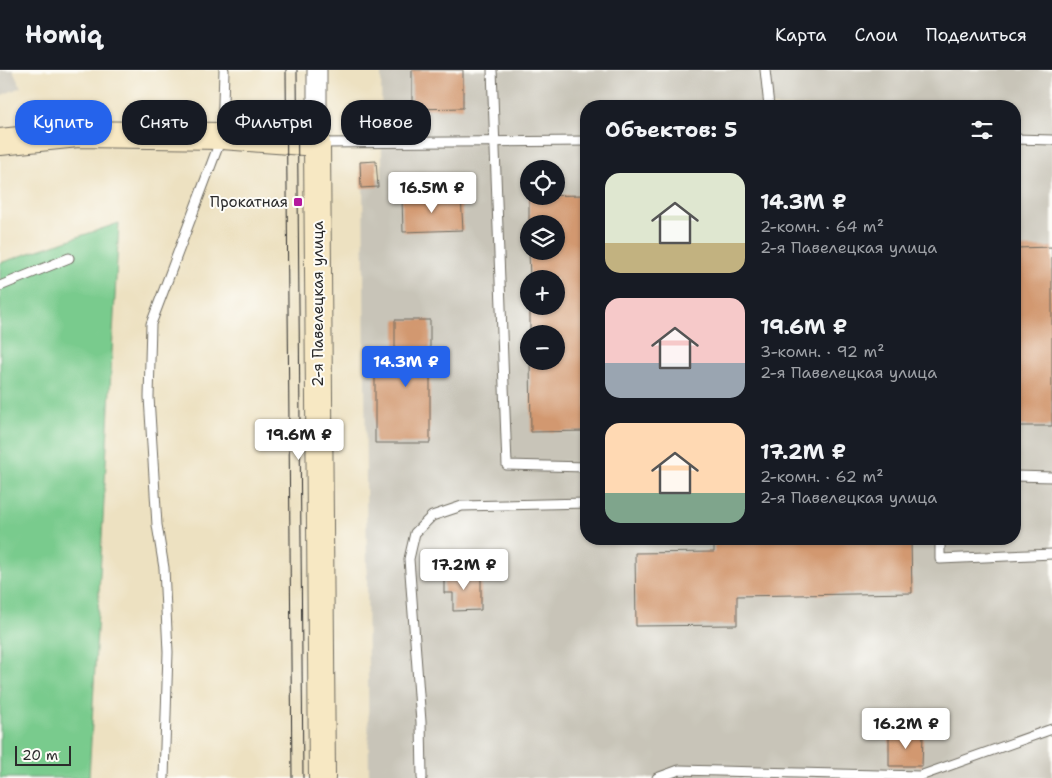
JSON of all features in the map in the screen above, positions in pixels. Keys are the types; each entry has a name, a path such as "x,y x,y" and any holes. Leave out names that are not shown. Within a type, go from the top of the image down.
{"main road":[{"path":"0,142 78,134 217,136"},
{"name":"2-я Павелецкая улица","path":"317,145 322,778"}],"street":[{"name":"2-я Павелецкая улица","path":"317,70 317,100"}],"lane":[{"path":"223,100 224,70"},
{"path":"492,70 507,465 580,467"},
{"path":"765,70 768,100"},
{"path":"1021,139 1052,140"},
{"path":"331,143 580,141"},
{"path":"164,778 168,652 164,568 157,525 149,397 151,324 219,145"},
{"path":"0,286 69,258"},
{"path":"1021,476 1052,477"},
{"path":"422,778 421,722 409,559 415,533 432,516 462,506 580,503"},
{"path":"940,545 940,559 1052,554"},
{"path":"657,778 680,770 920,776 1052,729"}],"shaded area":[{"path":"0,70 13,70 21,87 0,96"},
{"path":"381,70 1052,70 1052,778 369,778 363,178 382,178 382,145 431,145 431,100 381,100"}],"green space":[{"path":"119,223 89,778 0,778 0,263"}],"building":[{"path":"412,70 463,70 463,108 431,109 431,100 412,100"},
{"path":"376,161 378,187 361,188 360,162"},
{"path":"565,195 580,195 580,431 531,432 530,370 565,370 565,325 530,325 530,315 565,315 565,270 530,270 529,260 565,260 565,215 529,215 529,205 565,205"},
{"path":"461,196 463,230 403,232 402,198"},
{"path":"1052,247 1052,426 1021,426 1021,248"},
{"path":"395,320 430,320 430,443 375,443 375,371 395,371"},
{"path":"714,545 911,545 912,593 737,596 737,625 636,626 635,553 714,552"},
{"path":"481,574 481,610 453,611 453,593 444,593 444,575"},
{"path":"889,735 923,735 922,766 889,766"}],"tram line":[{"path":"286,70 292,778"},
{"path":"297,70 303,778"}],"place":[{"name":"Прокатная","path":"298,202"}]}
